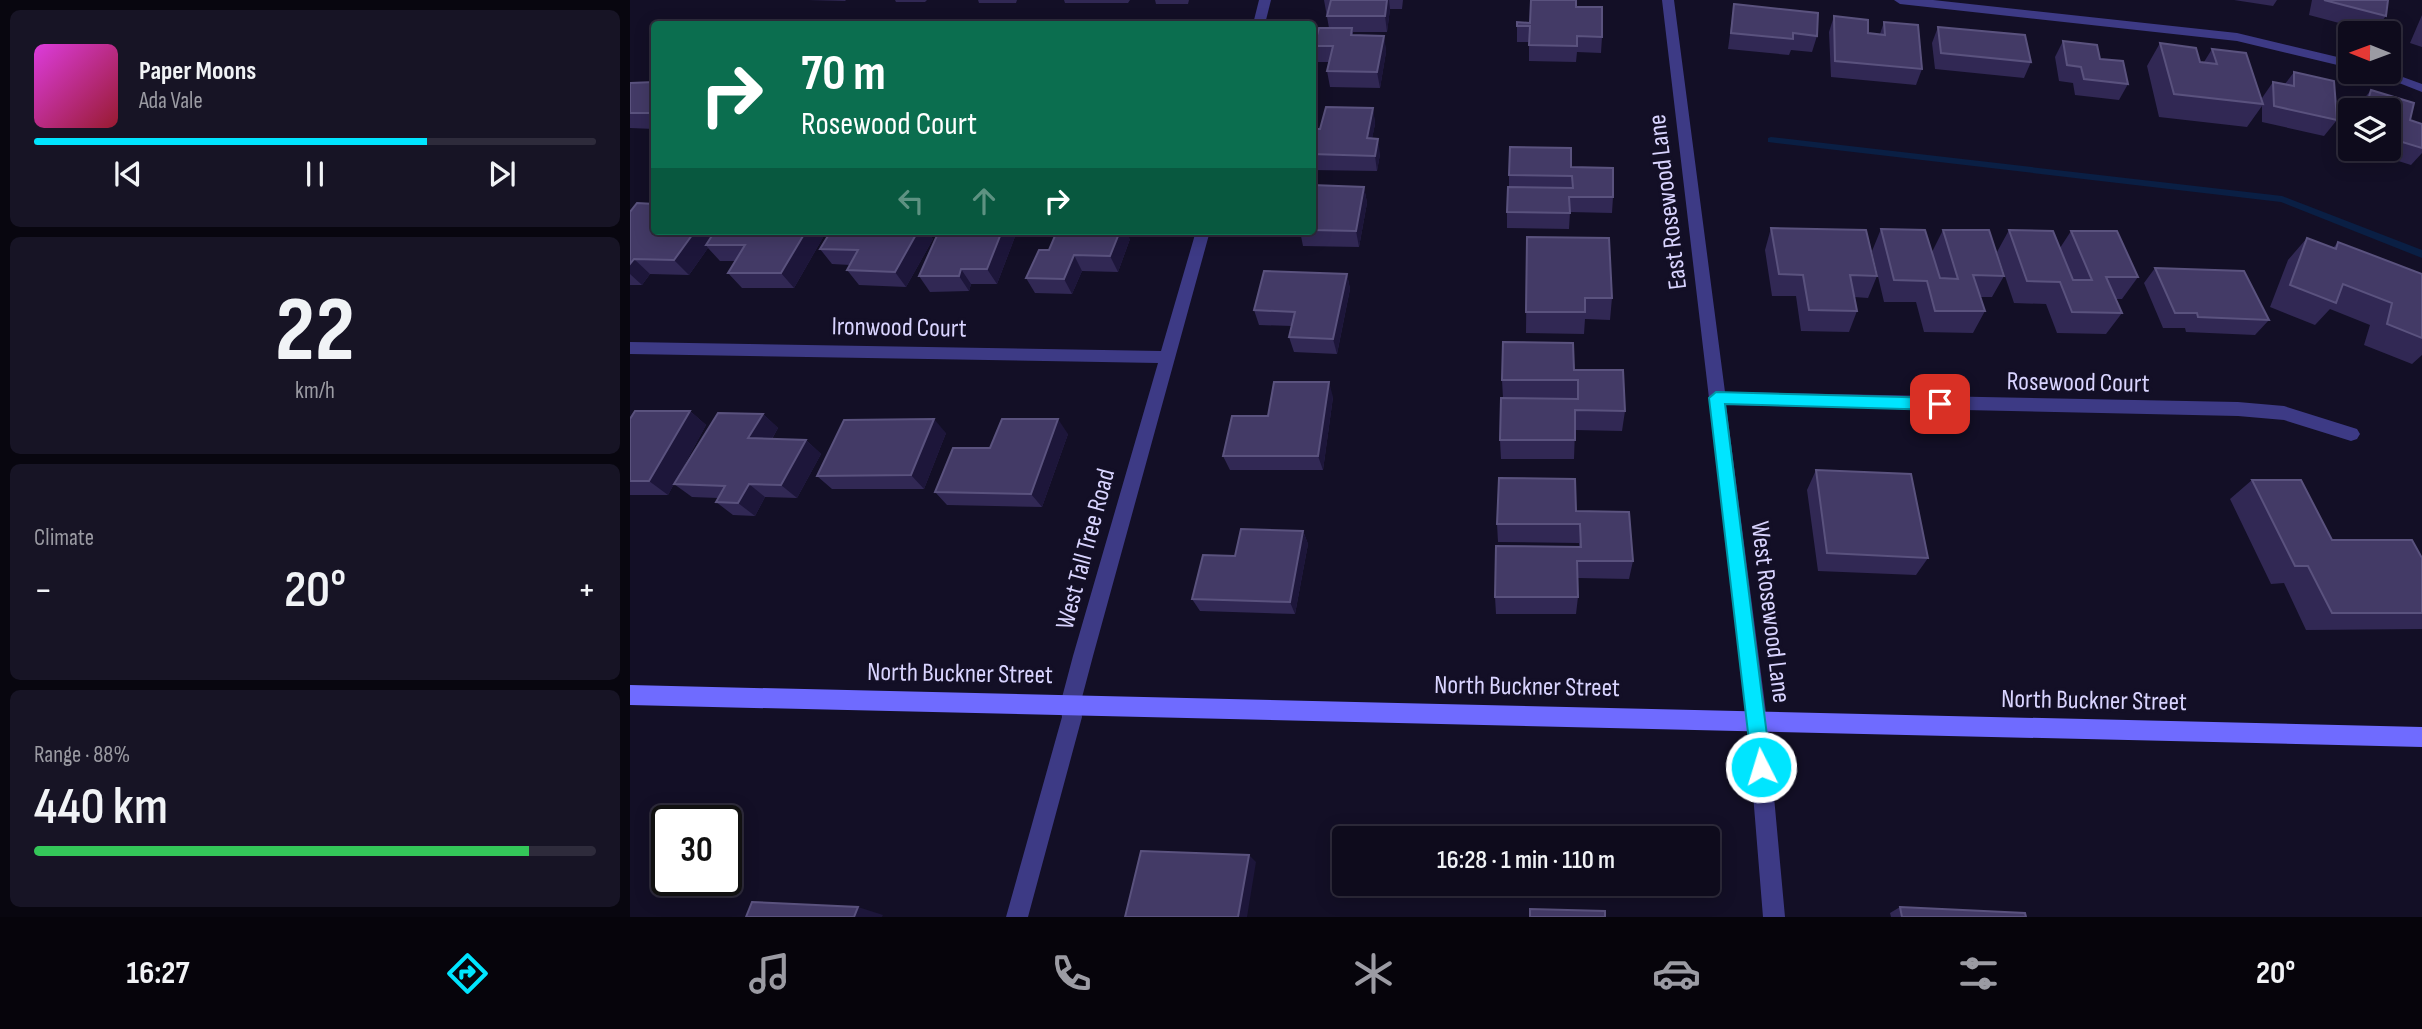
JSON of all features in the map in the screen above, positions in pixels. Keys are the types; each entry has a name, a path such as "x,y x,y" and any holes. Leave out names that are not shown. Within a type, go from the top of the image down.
{"main road":[{"name":"North Buckner Street","path":"630,695 2422,737"}],"street":[{"path":"1260,21 1265,0"},
{"name":"East Rosewood Lane","path":"1668,0 1716,398"},
{"path":"1900,0 2237,37 2338,61"},
{"path":"2401,81 2422,88"},
{"name":"West Tall Tree Road","path":"1017,917 1072,718 1070,705 1202,235"},
{"name":"Ironwood Court","path":"630,348 1166,357"},
{"name":"Rosewood Court","path":"1716,398 2251,410 2284,413 2351,434"},
{"name":"West Rosewood Lane","path":"1716,398 1757,720 1774,917"}],"building":[{"path":"1331,0 1387,0 1385,16 1327,16"},
{"path":"1531,0 1576,0 1576,7 1602,7 1602,37 1577,36 1577,46 1529,45 1530,26 1517,26 1517,22 1530,23"},
{"path":"2324,0 2388,0 2386,16"},
{"path":"1734,4 1818,13 1817,36 1793,33 1793,39 1731,33"},
{"path":"1834,16 1868,20 1868,33 1885,35 1884,22 1918,25 1922,69 1835,61"},
{"path":"1938,27 2025,35 2031,62 1941,53"},
{"path":"1319,28 1352,28 1351,35 1384,36 1377,72 1327,71 1333,46 1316,46"},
{"path":"2063,41 2097,45 2100,59 2123,61 2128,84 2084,79 2081,67 2067,65"},
{"path":"2160,43 2196,48 2200,62 2217,64 2212,49 2246,53 2263,104 2174,94"},
{"path":"2294,72 2334,81 2337,120 2274,106 2273,82 2294,86"},
{"path":"651,82 651,113 630,113 630,83"},
{"path":"2371,90 2397,98 2369,98"},
{"path":"2401,99 2414,103 2410,120 2422,124 2422,148 2401,142"},
{"path":"1326,107 1373,108 1367,138 1378,139 1375,156 1316,154 1316,129 1320,129"},
{"path":"1510,147 1571,148 1571,167 1613,168 1613,197 1569,197 1570,213 1507,212 1508,187 1573,188 1572,176 1509,175"},
{"path":"1316,185 1364,187 1356,231 1316,230"},
{"path":"637,203 651,204 651,235 692,235 674,260 634,259 630,264 630,212"},
{"path":"1771,228 1866,230 1877,276 1850,275 1857,311 1809,310 1803,275 1779,274"},
{"path":"1881,229 1925,230 1940,278 1958,279 1943,230 1989,230 2004,276 1973,275 1985,311 1935,311 1927,281 1894,280"},
{"path":"2009,230 2053,231 2073,280 2092,280 2071,231 2117,231 2138,277 2106,277 2122,313 2072,312 2060,282 2027,281"},
{"path":"712,235 804,235 781,273 728,273 745,245 706,245"},
{"path":"829,235 916,235 895,272 847,270 858,250 820,249"},
{"path":"937,235 1000,235 987,269 961,269 959,276 919,276"},
{"path":"1055,235 1118,235 1110,256 1074,255 1064,279 1026,278 1039,250 1049,250"},
{"path":"1527,237 1609,238 1612,298 1585,298 1585,312 1526,312"},
{"path":"2307,238 2336,249 2338,242 2422,274 2422,338 2387,324 2392,303 2343,284 2336,303 2290,285"},
{"path":"2155,268 2244,271 2269,320 2198,317 2197,313 2175,313"},
{"path":"1264,271 1347,274 1333,339 1289,337 1295,312 1254,310"},
{"path":"1503,342 1573,343 1574,370 1623,370 1625,411 1575,410 1575,440 1500,440 1501,398 1578,399 1578,380 1502,380"},
{"path":"1274,382 1329,382 1318,456 1223,456 1232,416 1268,416"},
{"path":"635,411 690,411 649,481 630,481 630,419"},
{"path":"718,413 763,414 748,438 806,440 781,485 749,484 738,503 716,502 725,486 674,484"},
{"path":"934,419 911,475 817,476 844,420"},
{"path":"1002,419 1058,419 1031,494 935,492 953,448 990,448"},
{"path":"1816,470 1911,474 1928,558 1827,553"},
{"path":"1499,478 1575,479 1576,511 1629,512 1633,561 1577,561 1578,597 1495,597 1496,546 1581,547 1580,524 1497,524"},
{"path":"2252,480 2301,480 2332,540 2412,540 2422,558 2422,613 2332,613 2308,566 2295,566"},
{"path":"1241,529 1303,531 1290,602 1192,599 1203,555 1235,556"},
{"path":"1141,851 1249,855 1238,917 1125,917"},
{"path":"752,902 858,907 854,917 746,917"},
{"path":"1900,907 2025,913 2026,917 1902,917"},
{"path":"1530,909 1605,911 1605,917 1530,917"}],"waterway":[{"path":"1771,140 2282,199 2422,254"}],"route":[{"path":"1761,767 1716,398 1940,404"}]}
